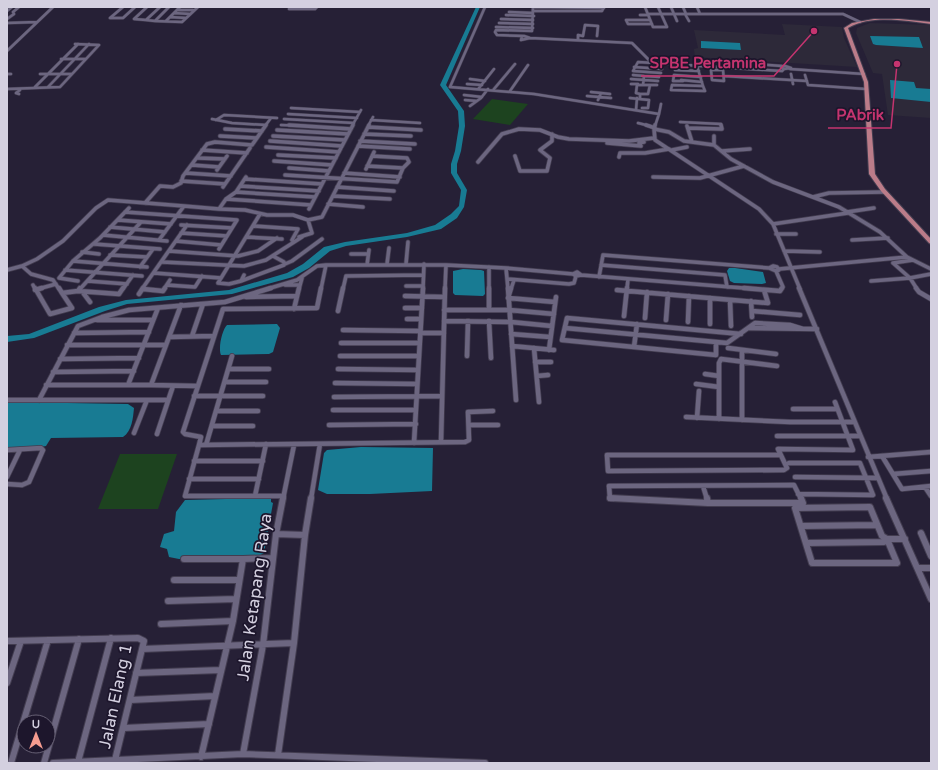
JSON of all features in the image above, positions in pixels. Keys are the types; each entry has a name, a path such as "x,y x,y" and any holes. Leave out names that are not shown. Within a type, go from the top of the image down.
{"main road":[{"path":"931,23 873,20 849,25 846,28 850,43 863,73 866,89 872,174 885,192 931,242"}],"street":[{"path":"7,11 12,7"},
{"path":"7,19 14,14 12,12 19,7"},
{"path":"7,51 53,7"},
{"path":"123,7 110,18 123,18 135,7"},
{"path":"147,7 134,19 181,22 198,7"},
{"path":"146,20 160,7"},
{"path":"155,21 169,7"},
{"path":"166,21 180,7"},
{"path":"289,9 315,9 317,7"},
{"path":"480,87 450,86 484,7"},
{"path":"506,15 568,8 602,11 604,7"},
{"path":"645,7 653,27 667,27 658,7"},
{"path":"671,7 677,21"},
{"path":"683,7 689,21"},
{"path":"697,7 700,14"},
{"path":"178,10 194,10"},
{"path":"509,12 534,13"},
{"path":"174,13 190,14"},
{"path":"496,35 522,36 529,32 533,28 534,13"},
{"path":"640,15 843,14 860,22"},
{"path":"170,17 186,18"},
{"path":"501,19 533,20"},
{"path":"632,29 626,20 650,20"},
{"path":"7,22 37,22"},
{"path":"501,27 501,23 533,24"},
{"path":"630,24 652,24"},
{"path":"580,41 581,35 583,36 585,25 598,26 597,36"},
{"path":"496,27 533,28"},
{"path":"529,32 496,30 495,32 497,35 522,36 530,38 632,43 649,60"},
{"path":"7,89 20,90 35,87 60,87 99,44 76,44 35,87"},
{"path":"48,88 59,74 88,44"},
{"path":"61,58 85,59"},
{"path":"633,75 660,75 633,72 634,67 637,66 638,62 649,60 660,63"},
{"path":"705,66 711,61 783,68 863,73"},
{"path":"638,62 782,71 783,68"},
{"path":"494,89 515,64"},
{"path":"510,91 528,65"},
{"path":"697,66 706,91 671,90 672,85 704,86"},
{"path":"634,67 662,69"},
{"path":"480,87 494,69"},
{"path":"675,70 699,71"},
{"path":"711,70 723,70 724,76 724,80 712,80 711,70"},
{"path":"40,74 71,74"},
{"path":"791,74 793,84"},
{"path":"701,77 674,75 673,79 702,82"},
{"path":"805,75 808,85 866,89"},
{"path":"643,84 644,76"},
{"path":"724,76 807,81"},
{"path":"470,79 485,81"},
{"path":"632,79 658,81"},
{"path":"845,82 846,87"},
{"path":"467,84 486,90"},
{"path":"632,84 657,86"},
{"path":"638,84 636,93 640,94 648,94 649,85"},
{"path":"467,91 494,89 636,109 659,114"},
{"path":"19,94 16,93 20,90"},
{"path":"470,106 482,97 486,90"},
{"path":"591,92 610,94"},
{"path":"597,104 600,93"},
{"path":"636,109 640,94"},
{"path":"464,95 482,97"},
{"path":"588,96 611,98"},
{"path":"630,98 649,100 648,108 636,109"},
{"path":"466,100 477,101"},
{"path":"655,139 655,128 661,104"},
{"path":"226,199 310,207 361,111 292,107 265,149 339,152"},
{"path":"288,114 357,118"},
{"path":"266,125 236,122 229,124 214,120 224,115 277,118"},
{"path":"236,122 240,116"},
{"path":"145,203 160,186 177,186 207,144 215,142 252,145 271,118"},
{"path":"7,270 22,266 43,255 63,241 103,202 108,200 245,210 260,214 293,215 308,220 322,218 372,118 420,123"},
{"path":"284,119 354,123"},
{"path":"680,121 687,123 721,124 722,129 688,128"},
{"path":"638,123 666,131 680,140 714,145 731,159 773,182 814,197 848,212 888,238 908,257 931,269"},
{"path":"687,123 692,142"},
{"path":"215,142 229,124"},
{"path":"281,125 351,129"},
{"path":"368,127 421,130"},
{"path":"225,129 262,132"},
{"path":"478,162 502,134 519,129 536,129 569,139 619,141 655,139 768,217 773,224 817,329 868,457 931,599"},
{"path":"277,130 348,134"},
{"path":"364,134 411,136"},
{"path":"515,156 520,171 547,171 550,158 540,152 540,150 552,141 552,134"},
{"path":"220,136 257,138"},
{"path":"274,136 345,140"},
{"path":"714,136 714,145"},
{"path":"607,143 641,146 639,142 655,139"},
{"path":"270,141 342,146"},
{"path":"360,141 415,144"},
{"path":"358,146 410,149"},
{"path":"619,157 620,153 645,153 687,147"},
{"path":"181,181 224,186 250,148"},
{"path":"722,151 750,149"},
{"path":"202,150 247,153"},
{"path":"286,175 397,182 403,168 409,162 407,158 373,154 366,168 403,168"},
{"path":"278,155 336,158"},
{"path":"192,165 218,169 226,158 198,158"},
{"path":"274,161 332,165"},
{"path":"653,177 694,179 710,177 733,168 744,166"},
{"path":"289,168 329,171"},
{"path":"186,173 231,176"},
{"path":"344,173 400,177"},
{"path":"219,209 226,199 236,192 245,178 322,184"},
{"path":"240,186 319,190"},
{"path":"337,187 394,191"},
{"path":"236,192 315,197"},
{"path":"814,197 829,193 885,192"},
{"path":"333,196 390,199"},
{"path":"328,204 363,207"},
{"path":"159,240 184,206"},
{"path":"78,281 60,280 59,278 82,252 94,244 129,208"},
{"path":"773,224 874,208"},
{"path":"125,212 237,220 218,249"},
{"path":"260,214 218,283 229,284 283,267 285,264 292,261 322,239"},
{"path":"118,220 171,224"},
{"path":"162,262 228,267 244,266 273,256 302,237 312,233 308,220"},
{"path":"78,291 141,222"},
{"path":"180,225 232,228"},
{"path":"139,294 187,225"},
{"path":"253,226 298,229 293,238 302,237"},
{"path":"110,228 165,232"},
{"path":"182,233 227,236"},
{"path":"776,234 796,234"},
{"path":"103,235 167,241"},
{"path":"246,237 282,239"},
{"path":"258,250 265,238"},
{"path":"169,251 234,256 258,250 277,238"},
{"path":"852,240 888,238"},
{"path":"176,241 221,245"},
{"path":"406,264 408,242"},
{"path":"94,244 160,249"},
{"path":"92,253 103,244"},
{"path":"387,264 389,248"},
{"path":"140,267 153,249"},
{"path":"784,251 820,252"},
{"path":"82,252 99,254"},
{"path":"351,254 369,252 367,265"},
{"path":"110,255 147,257"},
{"path":"599,277 603,255 723,264 777,270 790,267 908,257"},
{"path":"273,256 282,260 285,264"},
{"path":"913,260 893,263 910,278 919,292 931,299"},
{"path":"73,261 147,267"},
{"path":"39,400 78,326 92,320 126,311 225,302 302,278 317,266 326,264 424,264 506,268 574,275 577,272 581,275 599,277 778,291 782,289 777,270"},
{"path":"223,309 314,309 318,307 326,264"},
{"path":"414,443 424,264"},
{"path":"723,264 727,287"},
{"path":"338,311 347,265"},
{"path":"441,442 446,265"},
{"path":"601,265 725,275"},
{"path":"22,266 31,274 53,280 72,308 50,314 32,285"},
{"path":"489,267 489,310"},
{"path":"506,268 516,400"},
{"path":"65,270 142,276"},
{"path":"154,273 221,278"},
{"path":"240,281 244,274"},
{"path":"871,281 910,278 931,274"},
{"path":"62,293 78,291 119,294 133,275"},
{"path":"346,276 423,275"},
{"path":"507,279 569,284 574,283 574,275"},
{"path":"167,285 195,287 202,276"},
{"path":"294,309 302,278"},
{"path":"624,316 628,279"},
{"path":"143,289 163,291 170,280"},
{"path":"508,298 514,280"},
{"path":"88,281 127,284"},
{"path":"35,290 56,284"},
{"path":"281,285 300,286"},
{"path":"406,286 423,286"},
{"path":"617,290 768,303 764,290"},
{"path":"86,292 84,294 90,302"},
{"path":"645,318 647,292"},
{"path":"666,320 668,294"},
{"path":"242,297 297,296"},
{"path":"405,296 444,296"},
{"path":"688,322 689,296"},
{"path":"512,346 551,350 550,337 556,297"},
{"path":"508,298 555,302"},
{"path":"710,298 710,324"},
{"path":"730,300 731,326"},
{"path":"751,301 752,317"},
{"path":"225,302 183,432 185,434 201,437 185,496 284,496"},
{"path":"192,336 203,304"},
{"path":"151,385 181,305"},
{"path":"128,385 158,308"},
{"path":"405,308 422,308"},
{"path":"444,310 509,310 554,314"},
{"path":"752,311 800,315"},
{"path":"716,342 716,355 562,340 567,318 741,334"},
{"path":"407,319 421,319"},
{"path":"92,320 153,320"},
{"path":"444,321 511,322 552,326"},
{"path":"467,356 468,321"},
{"path":"489,321 491,358"},
{"path":"565,328 727,344 755,323 790,325 803,329 817,329"},
{"path":"634,347 636,324"},
{"path":"343,330 444,333"},
{"path":"74,333 149,332"},
{"path":"511,334 550,337"},
{"path":"169,337 214,336"},
{"path":"341,343 419,343"},
{"path":"67,345 166,345"},
{"path":"534,348 539,402"},
{"path":"728,348 776,354"},
{"path":"742,350 742,420"},
{"path":"206,445 232,356"},
{"path":"340,356 418,356"},
{"path":"60,359 139,358"},
{"path":"719,419 719,363 721,359 777,366"},
{"path":"535,362 551,362"},
{"path":"228,369 269,368"},
{"path":"338,369 418,370"},
{"path":"53,372 134,371"},
{"path":"705,374 719,376"},
{"path":"536,376 548,376"},
{"path":"225,382 266,382"},
{"path":"335,383 417,384"},
{"path":"696,384 719,387"},
{"path":"46,385 198,386"},
{"path":"157,434 173,386"},
{"path":"697,418 699,391"},
{"path":"194,396 263,396"},
{"path":"334,397 442,396"},
{"path":"7,400 168,400"},
{"path":"134,433 147,400"},
{"path":"780,455 607,455 608,471 784,470 787,468 778,449 853,450 835,402"},
{"path":"792,409 837,409"},
{"path":"333,410 416,410"},
{"path":"216,411 258,411"},
{"path":"199,445 465,442 469,440 468,412 493,411"},
{"path":"686,417 790,422 854,422"},
{"path":"329,425 416,424"},
{"path":"468,425 498,425"},
{"path":"212,426 253,426"},
{"path":"776,436 860,436"},
{"path":"255,496 266,444"},
{"path":"278,755 294,643 305,535 320,444"},
{"name":"Jalan Ketapang Raya","path":"243,754 263,645 276,534 294,445"},
{"path":"7,450 41,448 43,450 29,482 22,485 7,484"},
{"path":"7,477 20,450"},
{"path":"868,457 931,452"},
{"path":"882,456 902,489 931,486"},
{"path":"194,461 263,461"},
{"path":"788,463 860,463 873,495 798,494"},
{"path":"893,474 931,471"},
{"path":"794,477 878,478"},
{"path":"189,479 259,479"},
{"path":"609,486 703,486 794,486 803,503 708,503 610,499 609,486"},
{"path":"703,486 708,503"},
{"path":"925,487 931,496"},
{"path":"887,539 897,563 812,563 795,508 870,507 882,536 887,539 905,539"},
{"path":"801,526 877,526"},
{"path":"921,533 931,556"},
{"path":"276,534 305,535"},
{"path":"806,543 884,542 887,539"},
{"path":"184,559 273,558"},
{"path":"201,757 228,645 243,559"},
{"path":"918,568 931,568"},
{"path":"174,580 239,580"},
{"path":"168,601 236,599"},
{"path":"161,624 233,621"},
{"path":"78,762 111,638"},
{"name":"Jalan Elang 1","path":"7,641 21,642 111,638 138,638 144,641 116,760"},
{"path":"44,763 79,639"},
{"path":"11,763 48,640"},
{"path":"7,683 21,642"},
{"path":"142,649 294,643"},
{"path":"136,673 221,670"},
{"path":"130,700 215,696"},
{"path":"124,728 209,724"},
{"path":"53,763 243,754 485,763"}],"shaded area":[{"path":"870,23 931,25 931,118 888,115 882,74 873,73 856,33 857,28"},
{"path":"782,24 842,27 844,38 857,67 695,57 694,49 698,48 694,30 785,35"}],"green space":[{"path":"492,99 528,104 510,125 473,119"},
{"path":"120,454 177,454 158,509 98,509"}],"water":[{"path":"870,36 919,37 923,48 876,45 873,44"},
{"path":"701,41 740,43 741,50 701,48"},
{"path":"890,80 914,82 916,88 931,89 931,102 891,98"},
{"path":"729,268 763,272 766,283 734,283 730,281 727,271"},
{"path":"463,269 484,271 485,294 483,296 455,295 453,293 453,271"},
{"path":"277,324 280,328 273,352 269,354 221,355 221,339 227,325"},
{"path":"7,402 128,404 134,408 130,428 123,437 51,438 46,446 7,447"},
{"path":"361,447 433,448 432,491 370,494 327,494 318,490 324,453 327,450"},
{"path":"271,498 271,502 273,503 264,553 259,556 179,559 169,557 167,549 160,547 164,534 174,531 176,512 185,500"}],"waterway":[{"path":"7,339 31,336 102,309 126,302 229,292 290,275 306,266 327,249 345,244 407,235 438,227 454,216 462,206 464,190 454,173 454,164 458,151 462,126 461,111 443,85 478,7"}],"place":[{"name":"SPBE Pertamina","path":"814,31"},
{"name":"PAbrik","path":"897,64"}]}
